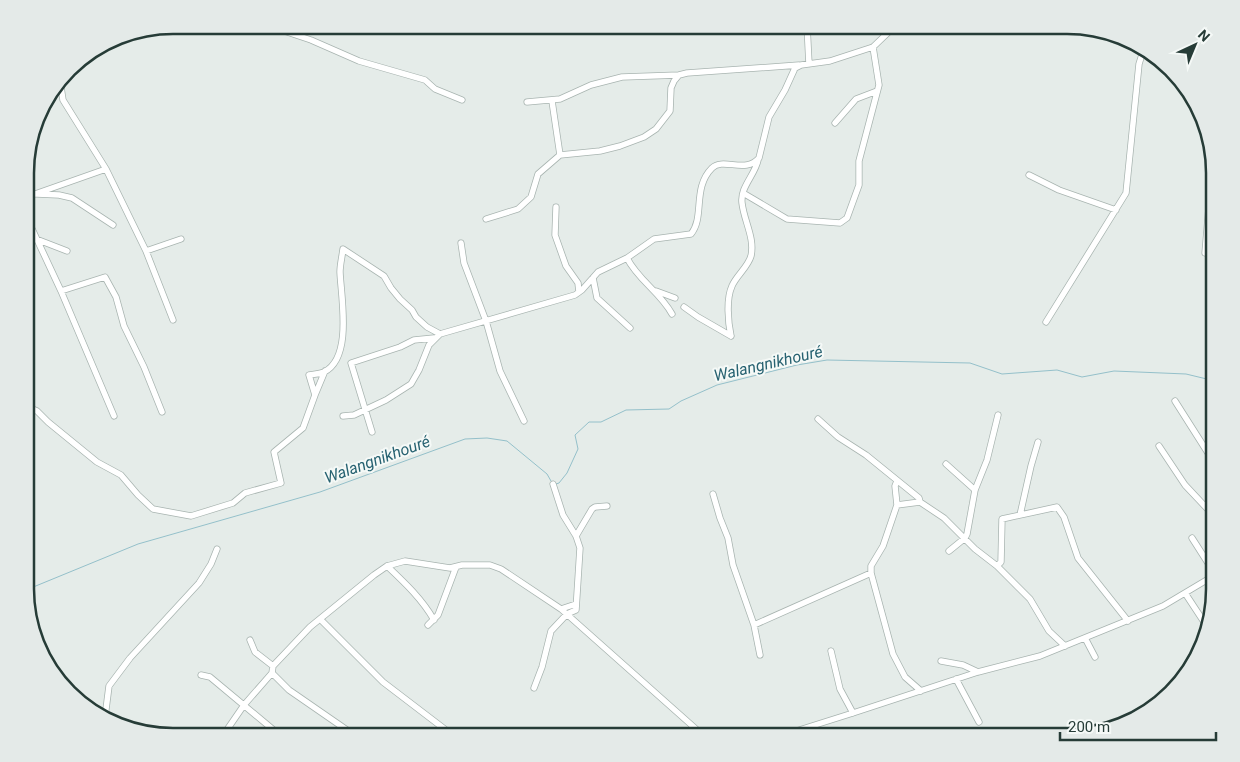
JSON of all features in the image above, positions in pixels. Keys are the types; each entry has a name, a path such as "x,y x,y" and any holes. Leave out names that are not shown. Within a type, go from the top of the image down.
{"street":[{"path":"293,34 359,60 425,80 435,89 462,100"},
{"path":"807,34 809,64"},
{"path":"527,102 560,99 591,85 622,77 680,75 830,61 873,47 887,34"},
{"path":"743,192 787,219 840,223 847,218 859,185 859,161 879,85 873,47"},
{"path":"1046,322 1126,193 1139,64 1142,55"},
{"path":"684,307 731,336 727,318 732,286 750,258 751,248 749,227 741,202 744,188 757,166 769,117 795,68 802,65"},
{"path":"486,219 518,209 531,197 538,174 560,155 600,151 644,137 668,116 671,88 674,81 680,75"},
{"path":"61,89 63,100 106,169 146,251 173,320"},
{"path":"835,123 856,100 877,91"},
{"path":"552,101 560,155"},
{"path":"343,416 354,415 386,400 411,384 429,345 440,334 575,295 598,272 627,258 654,239 691,234 696,228 699,197 704,179 713,166 722,164 744,166 755,162 759,158"},
{"path":"35,194 106,169"},
{"path":"1029,175 1060,190 1116,210"},
{"path":"35,194 59,195 72,198 113,226"},
{"path":"556,207 555,236 566,266 578,283 579,292"},
{"path":"34,234 61,291 114,416"},
{"path":"36,239 67,251"},
{"path":"146,251 181,240"},
{"path":"1205,253 1206,241"},
{"path":"461,243 464,263 486,320 500,371 524,421"},
{"path":"34,410 98,462 121,475 138,495 153,508 191,516 234,503 245,492 281,483 274,452 303,428 325,371 333,363 339,350 344,323 340,270 343,249 384,276 391,288 416,316 427,327 440,334"},
{"path":"627,258 633,270 665,301 672,314"},
{"path":"61,291 105,277 116,298 124,326 144,367 162,412"},
{"path":"593,278 597,298 630,328"},
{"path":"652,289 675,298"},
{"path":"372,432 351,363 400,347 414,340 434,338"},
{"path":"315,395 309,375 325,371"},
{"path":"1175,401 1206,450"},
{"path":"949,551 965,538 975,490 986,460 998,415"},
{"path":"818,419 838,438 866,455 920,498 920,502 944,518 975,549 997,566 1030,599 1049,631 1065,646"},
{"path":"1020,515 1038,442"},
{"path":"1159,446 1185,485 1206,507"},
{"path":"946,464 975,490"},
{"path":"897,481 895,486 897,506 883,546 871,566 871,573 893,654 905,677 921,691"},
{"path":"534,688 542,667 551,631 567,614 576,610 580,548 576,536 563,515 553,484"},
{"path":"713,494 728,538 733,565 754,625 760,654"},
{"path":"897,506 920,502"},
{"path":"576,536 592,508 607,506"},
{"path":"997,566 1001,562 1002,519 1057,507 1064,517 1078,558 1128,621"},
{"path":"1192,538 1206,560"},
{"path":"105,711 109,686 130,658 199,583 211,564 217,549"},
{"path":"228,728 273,669 310,627 374,574 388,566 405,561 450,568 462,565 490,565 502,570 561,609 695,728"},
{"path":"388,566 408,586 434,620"},
{"path":"428,625 438,615 456,567"},
{"path":"754,625 871,573"},
{"path":"805,728 978,672 1040,656 1163,606 1206,580"},
{"path":"1185,593 1203,620"},
{"path":"561,609 576,604"},
{"path":"320,619 382,682 442,728"},
{"path":"1085,638 1095,657"},
{"path":"250,640 255,652 273,669 289,690 344,728"},
{"path":"831,651 840,689 853,713"},
{"path":"941,661 963,665 978,672"},
{"path":"201,675 210,678 271,728"},
{"path":"956,679 979,722"}],"waterway":[{"name":"Walangnikhouré","path":"556,484 567,473 578,449 575,435 589,422 601,422 626,410 669,409 681,401 717,385 797,365 827,360 970,363 1002,374 1057,370 1082,377 1114,371 1186,374 1206,379"},
{"name":"Walangnikhouré","path":"34,587 138,544 320,492 465,439 487,438 507,441 547,474 551,481"}]}
